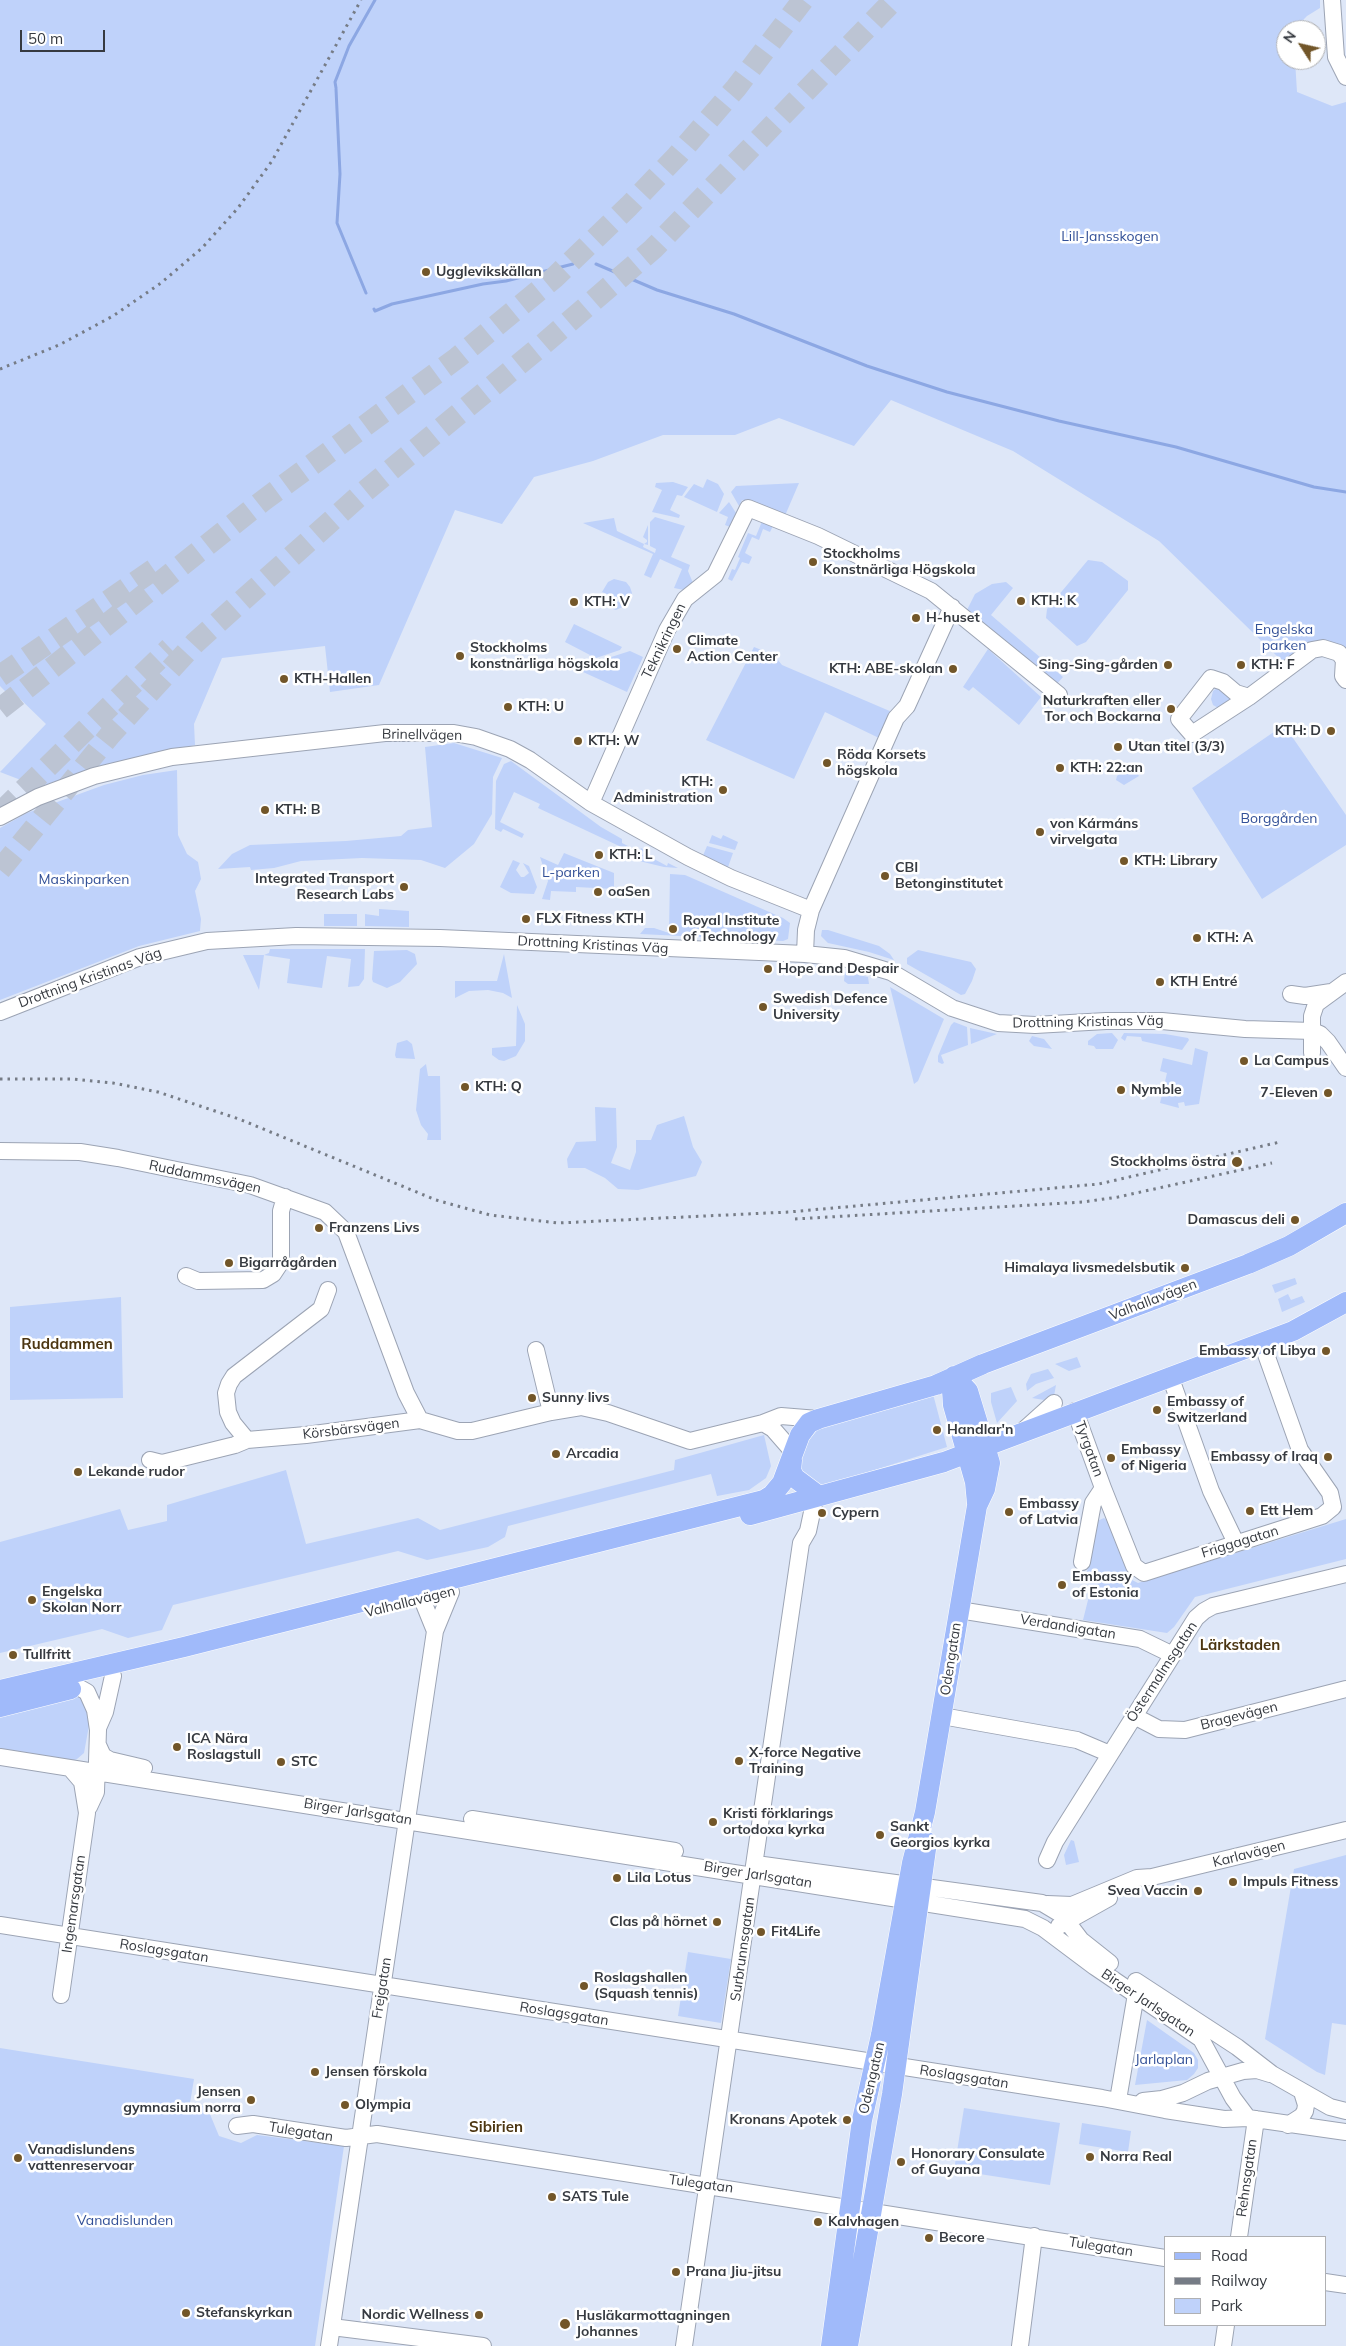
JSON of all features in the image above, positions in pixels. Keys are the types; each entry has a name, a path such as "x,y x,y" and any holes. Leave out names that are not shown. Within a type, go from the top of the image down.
{"main road":[{"name":"Valhallavägen","path":"1,1692 746,1506 772,1495 782,1483 800,1435 809,1423 936,1385 954,1376 1248,1264 1289,1246 1346,1213"},
{"name":"Valhallavägen","path":"1,1692 80,1687 113,1676 451,1592 892,1478 976,1449 1293,1331 1346,1302"},
{"name":"Odengatan","path":"831,2346 862,2120 928,1828 925,1812 977,1506 975,1482 976,1449 974,1391 954,1376 952,1390 955,1413 976,1449"},
{"path":"793,1456 792,1470 795,1478 819,1496"},
{"name":"Odengatan","path":"848,2346 877,2185 895,2066 913,1893"}],"street":[{"path":"1332,0 1336,57 1346,77"},
{"name":"Teknikringen","path":"591,804 667,630 685,599 715,575 748,508 869,559 919,584 952,607 1059,695"},
{"path":"805,954 806,930 811,910 896,718 907,706 952,607"},
{"path":"1250,697 1312,650 1323,648 1339,653 1344,660 1343,676 1346,680"},
{"name":"Brinellvägen","path":"0,817 38,797 94,776 163,759 384,733 454,733 494,742 530,760 591,804 731,878 811,910"},
{"name":"Drottning Kristinas Väg","path":"0,1012 140,956 208,941 296,936 440,938 805,954 844,958 870,964 891,972 952,1008 998,1023 1035,1025 1106,1021 1162,1021 1245,1029 1301,1007 1305,996 1331,992"},
{"path":"1301,1007 1316,1004 1346,982"},
{"path":"1301,1007 1312,1052"},
{"path":"1301,1007 1346,1068"},
{"name":"Ruddammsvägen","path":"0,1151 80,1152 118,1158 250,1185 325,1212 346,1232 406,1393 420,1420"},
{"path":"186,1276 198,1281 263,1280 273,1274 282,1262 281,1211 285,1197"},
{"path":"247,1440 233,1423 228,1412 226,1393 229,1384 234,1376 321,1309 328,1290"},
{"name":"Friggagatan","path":"1144,1573 1322,1516 1333,1507 1330,1493 1300,1450 1262,1343"},
{"path":"536,1350 551,1412"},
{"path":"1170,1376 1211,1491 1236,1543"},
{"path":"955,1413 961,1399 974,1391"},
{"name":"Valhallavägen","path":"1023,1431 1054,1404"},
{"name":"Körsbärsvägen","path":"150,1460 162,1463 235,1446 247,1440 315,1434 420,1420 458,1431 472,1432 551,1412 581,1407 594,1409 690,1441 763,1423 781,1416 818,1419"},
{"name":"Tyrgatan","path":"1075,1411 1134,1566 1144,1573"},
{"path":"763,1423 778,1434 793,1456"},
{"name":"Tyrgatan","path":"1082,1562 1093,1503 1103,1488"},
{"name":"Surbrunnsgatan","path":"684,2346 801,1543 808,1531 814,1503 819,1496"},
{"name":"Östermalmsgatan","path":"1047,1860 1055,1842 1196,1618 1213,1606 1346,1574"},
{"name":"Frejgatan","path":"329,2346 434,1631 451,1592"},
{"name":"Frejgatan","path":"422,1599 434,1631"},
{"name":"Verdandigatan","path":"959,1610 1140,1639 1173,1655"},
{"name":"Ingemarsgatan","path":"98,1737 113,1676"},
{"path":"62,1678 80,1687"},
{"name":"Ingemarsgatan","path":"60,1995 87,1813 96,1792 98,1737 92,1702 86,1692 80,1687"},
{"name":"Bragevägen","path":"1134,1716 1160,1729 1185,1730 1346,1689"},
{"path":"942,1716 1077,1740 1110,1754"},
{"path":"67,1767 78,1762 98,1737"},
{"name":"Birger Jarlsgatan","path":"98,1737 103,1756 130,1766 407,1814 913,1893 1042,1903 1056,1910 1068,1922 1081,1940 1098,1955 1237,2047 1272,2074 1330,2107 1346,2110"},
{"name":"Birger Jarlsgatan","path":"0,1757 407,1814"},
{"name":"Ingemarsgatan","path":"67,1767 82,1782 87,1813"},
{"name":"Karlavägen","path":"1042,1903 1072,1905 1137,1878 1152,1877 1346,1830"},
{"name":"Karlavägen","path":"1032,1921 1058,1927 1152,1877"},
{"name":"Birger Jarlsgatan","path":"913,1893 1032,1921 1201,2039 1240,2108 1252,2119"},
{"path":"1068,1946 1068,1922 1072,1905"},
{"name":"Roslagsgatan","path":"0,1926 382,1984 1123,2101 1165,2110 1224,2119 1252,2119"},
{"path":"1123,2101 1136,1994"},
{"name":"Roslagsgatan","path":"1123,2101 1162,2099 1243,2071 1257,2070 1272,2074"},
{"path":"1288,2125 1302,2116 1306,2105 1302,2092"},
{"path":"1252,2119 1346,2132"},
{"name":"Rehnsgatan","path":"1239,2236 1252,2119"},
{"name":"Tulegatan","path":"237,2126 253,2124 346,2138 378,2134 871,2210 1164,2258"},
{"path":"1020,2346 1034,2236"},
{"path":"1326,2282 1346,2285"},
{"path":"1223,2346 1226,2326"},
{"path":"332,2328 483,2346"}],"green space":[{"name":"Lill-Jansskogen","path":"0,0 1320,0 1320,8 1303,20 1276,20 1276,70 1296,70 1297,92 1332,106 1346,102 1346,651 1335,643 1319,641 1282,661 1159,541 1013,451 891,400 854,446 779,418 735,435 663,435 593,461 534,477 502,524 455,510 379,685 330,692 325,646 222,658 194,724 195,745 91,769 39,787 0,772 46,724 14,693 6,692 0,686"},
{"path":"707,479 718,484 724,494 717,512 684,497 694,484 703,488"},
{"path":"673,482 688,487 682,496 677,495 670,510 680,515 679,518 652,512 662,490 655,487 656,483"},
{"path":"799,483 784,518 742,500 739,506 731,492 736,486"},
{"path":"729,502 736,513 730,527 725,525 728,517 719,513"},
{"path":"655,517 685,526 671,557 690,565 688,571 693,583 684,590 674,588 682,569 660,559 651,578 644,575 653,554 583,523 614,518 617,531 644,544 643,547 655,553 656,549 650,546 650,522"},
{"path":"763,519 774,524 770,532 763,529 759,540 752,537 745,553 752,557 749,564 742,562 732,581 728,579 732,569 735,570 748,533 756,536"},
{"path":"648,525 648,545 644,544 647,542 643,537"},
{"path":"1088,560 1102,562 1128,581 1128,590 1086,642 1077,646 1046,618 1047,609"},
{"path":"614,579 626,582 630,587 632,593 629,603 602,592 608,582"},
{"path":"1006,582 1013,588 991,615 1063,677 1055,686 967,610 975,594 992,584"},
{"path":"602,595 627,605 616,610 610,608 605,604"},
{"path":"574,624 622,647 620,650 587,661 590,655 565,642"},
{"path":"754,647 774,655 782,665 892,712 879,738 825,712 794,779 706,740"},
{"path":"988,649 1041,697 1019,725 973,687 969,691 963,687"},
{"path":"630,651 643,657 627,692 583,672 586,665"},
{"path":"1219,686 1235,699 1220,709 1213,705 1211,699 1213,691"},
{"name":"Borggården","path":"1284,725 1346,815 1346,845 1262,899 1192,788"},
{"path":"454,743 502,758 493,777 492,814 474,844 445,868 421,860 362,858 301,861 274,868 251,870 250,867 218,869 232,854 250,845 346,841 401,836 408,830 432,827 425,747"},
{"path":"511,761 601,827 622,839 622,843 632,848 635,846 632,852 538,808 540,804 514,792 500,822 524,834 522,838 503,829 501,832 495,829 496,781 504,764"},
{"path":"1130,765 1139,776 1124,785 1116,780 1117,776"},
{"name":"Maskinparken","path":"177,770 178,835 187,854 198,862 201,879 195,891 201,919 200,931 139,946 0,1000 0,828 27,813 104,785 143,775"},
{"path":"712,835 721,839 723,835 738,842 735,850 709,843"},
{"path":"707,846 733,853 727,870 702,858"},
{"path":"641,848 644,850 643,853 667,866 668,863 678,868 664,867 635,860"},
{"name":"L-parken","path":"564,853 614,873 614,889 576,887 576,892 551,891 550,900 542,899 548,881 540,857 558,865"},
{"path":"513,860 520,863 516,870 521,877 529,873 523,863 529,866 537,887 534,894 511,893 500,887"},
{"path":"670,874 685,875 783,918 790,923 788,939 783,941 640,934 645,928 654,928 669,933"},
{"path":"379,909 409,911 409,927 365,926 365,914 379,916"},
{"path":"324,914 357,914 357,926 324,926"},
{"path":"822,930 828,930 879,946 890,954 894,960 869,952 828,943 821,936"},
{"path":"270,949 365,949 364,979 359,986 348,987 351,959 327,956 322,988 287,983 290,959 264,955 269,953"},
{"path":"407,950 415,954 417,964 400,982 387,988 373,982 374,951"},
{"path":"918,950 971,962 976,969 965,994 961,995 907,964 907,958"},
{"path":"504,954 512,998 503,993 488,990 469,991 455,998 455,981 497,981"},
{"path":"243,955 264,955 259,990"},
{"path":"845,972 868,977 869,984 848,984 844,981"},
{"path":"890,987 944,1019 918,1081 914,1084"},
{"path":"517,1005 525,1024 525,1041 516,1056 504,1061 499,1060 492,1055 492,1048 516,1046"},
{"path":"954,1022 967,1027 968,1045 941,1055 944,1063 942,1064 938,1062 938,1056"},
{"path":"970,1028 997,1034 971,1044"},
{"path":"1112,1033 1118,1040 1113,1049 1096,1049 1094,1046 1088,1045 1088,1041 1097,1034"},
{"path":"1124,1033 1165,1034 1188,1038 1189,1040 1182,1050 1142,1041 1141,1037 1127,1036 1125,1041 1121,1038"},
{"path":"1032,1036 1044,1039 1052,1049 1034,1046 1029,1041"},
{"path":"407,1040 412,1044 415,1059 396,1058 397,1043"},
{"path":"1195,1048 1208,1052 1199,1104 1185,1106 1184,1102 1178,1103 1179,1108 1160,1103 1167,1073 1160,1071 1163,1058 1192,1065"},
{"path":"426,1064 428,1076 440,1076 441,1140 427,1140 428,1134 421,1125 416,1110 420,1069"},
{"path":"595,1107 616,1108 617,1147 611,1163 630,1170 636,1152 636,1140 651,1140 657,1125 684,1116 693,1147 702,1162 696,1176 638,1190 618,1189 605,1178 585,1168 568,1168 567,1159 576,1142 596,1141"},
{"path":"1295,1278 1297,1284 1275,1293 1272,1285"},
{"path":"1288,1294 1291,1300 1302,1296 1305,1302 1282,1312 1278,1299"},
{"path":"121,1297 123,1398 10,1400 10,1307"},
{"path":"1077,1357 1081,1367 1069,1371 1055,1364"},
{"path":"1048,1369 1054,1378 1036,1384 1027,1391 1026,1384 1031,1374"},
{"path":"1056,1385 1054,1396 1044,1400 1032,1398"},
{"path":"1011,1387 1017,1401 997,1423 991,1402 991,1393"},
{"path":"933,1394 947,1447 815,1489 798,1468 805,1445 820,1427"},
{"path":"764,1435 771,1466 766,1478 749,1490 717,1496 711,1474 508,1526 505,1537 488,1547 427,1560 398,1551 173,1605 162,1630 128,1638 102,1629 0,1653 0,1542 120,1509 128,1530 167,1521 167,1505 286,1470 306,1544 418,1518 440,1530 674,1470 675,1460"},
{"path":"1104,1518 1108,1521 1130,1579 1138,1583 1346,1519 1346,1559 1195,1597 1174,1627 1167,1633 1083,1620 1091,1588 1087,1573 1095,1522"},
{"path":"79,1695 84,1698 90,1720 84,1753 77,1759 72,1761 0,1749 0,1714"},
{"path":"1071,1840 1074,1841 1079,1862 1066,1865 1064,1855"},
{"path":"1346,1855 1346,2025 1332,2023 1325,2075 1317,2072 1265,2039 1294,1869"},
{"path":"688,1952 731,1959 721,2023 678,2016"},
{"name":"Jarlaplan","path":"1147,2020 1194,2053 1198,2060 1198,2068 1187,2080 1135,2085"},
{"name":"Vanadislunden","path":"0,2048 194,2079 190,2103 207,2107 219,2136 241,2143 257,2135 344,2146 315,2346 0,2346"},
{"path":"964,2108 1060,2123 1050,2185 954,2170"},
{"path":"1082,2123 1131,2131 1128,2152 1079,2144"}],"waterway":[{"path":"336,88 335,82 349,46 375,0"},
{"path":"336,89 340,174 337,223 366,293"},
{"path":"374,309 375,311 392,304 483,284 506,281 573,264"},
{"path":"596,264 657,290 734,314 867,366 947,392 1059,421 1176,447 1314,487 1346,492"}],"tunnel":[{"path":"0,709 264,500 457,358 554,278 629,206 677,156 736,88 803,0"},
{"path":"0,870 110,735 195,643 358,497 540,347 653,249 894,0"},
{"path":"0,676 156,568"},
{"path":"0,813 170,648"}],"railway":[{"path":"0,369 59,345 113,316 161,283 202,248 238,208 272,161 361,0"},
{"path":"0,1079 73,1079 113,1083 158,1092 239,1119 436,1200 490,1215 558,1223 789,1212 1099,1184 1280,1142"},
{"path":"795,1219 1083,1202 1118,1197 1272,1163"}],"place":[{"name":"Ugglevikskällan","path":"426,272"},
{"name":"Stockholms Konstnärliga Högskola","path":"813,562"},
{"name":"KTH: K","path":"1021,601"},
{"name":"KTH: V","path":"574,602"},
{"name":"H-huset","path":"916,618"},
{"name":"Climate Action Center","path":"677,649"},
{"name":"Stockholms konstnärliga högskola","path":"460,656"},
{"name":"Sing-Sing-gården","path":"1168,665"},
{"name":"KTH: F","path":"1241,665"},
{"name":"KTH: ABE-skolan","path":"953,669"},
{"name":"KTH-Hallen","path":"284,679"},
{"name":"KTH: U","path":"508,707"},
{"name":"Naturkraften eller Tor och Bockarna","path":"1171,709"},
{"name":"KTH: D","path":"1331,731"},
{"name":"KTH: W","path":"578,741"},
{"name":"Utan titel (3/3)","path":"1118,747"},
{"name":"Röda Korsets högskola","path":"827,763"},
{"name":"KTH: 22:an","path":"1060,768"},
{"name":"KTH: Administration","path":"723,790"},
{"name":"KTH: B","path":"265,810"},
{"name":"von Kármáns virvelgata","path":"1040,832"},
{"name":"KTH: L","path":"599,855"},
{"name":"KTH: Library","path":"1124,861"},
{"name":"CBI Betonginstitutet","path":"885,876"},
{"name":"Integrated Transport Research Labs","path":"404,887"},
{"name":"oaSen","path":"598,892"},
{"name":"FLX Fitness KTH","path":"526,919"},
{"name":"Royal Institute of Technology","path":"673,929"},
{"name":"KTH: A","path":"1197,938"},
{"name":"Hope and Despair","path":"768,969"},
{"name":"KTH Entré","path":"1160,982"},
{"name":"Swedish Defence University","path":"763,1007"},
{"name":"La Campus","path":"1244,1061"},
{"name":"KTH: Q","path":"465,1087"},
{"name":"Nymble","path":"1121,1090"},
{"name":"7-Eleven","path":"1328,1093"},
{"name":"Stockholms östra","path":"1237,1162"},
{"name":"Damascus deli","path":"1295,1220"},
{"name":"Franzens Livs","path":"319,1228"},
{"name":"Bigarrågården","path":"229,1263"},
{"name":"Himalaya livsmedelsbutik","path":"1185,1268"},
{"name":"Embassy of Libya","path":"1326,1351"},
{"name":"Sunny livs","path":"532,1398"},
{"name":"Embassy of Switzerland","path":"1157,1410"},
{"name":"Handlar'n","path":"937,1430"},
{"name":"Arcadia","path":"556,1454"},
{"name":"Embassy of Iraq","path":"1328,1457"},
{"name":"Embassy of Nigeria","path":"1111,1458"},
{"name":"Lekande rudor","path":"78,1472"},
{"name":"Ett Hem","path":"1250,1511"},
{"name":"Embassy of Latvia","path":"1009,1512"},
{"name":"Cypern","path":"822,1513"},
{"name":"Embassy of Estonia","path":"1062,1585"},
{"name":"Engelska Skolan Norr","path":"32,1600"},
{"name":"Tullfritt","path":"13,1655"},
{"name":"ICA Nära Roslagstull","path":"177,1747"},
{"name":"X-force Negative Training","path":"739,1761"},
{"name":"STC","path":"281,1762"},
{"name":"Kristi förklarings ortodoxa kyrka","path":"713,1822"},
{"name":"Sankt Georgios kyrka","path":"880,1835"},
{"name":"Lila Lotus","path":"617,1878"},
{"name":"Impuls Fitness","path":"1233,1882"},
{"name":"Svea Vaccin","path":"1198,1891"},
{"name":"Clas på hörnet","path":"717,1922"},
{"name":"Fit4Life","path":"761,1932"},
{"name":"Roslagshallen (Squash tennis)","path":"584,1986"},
{"name":"Jensen förskola","path":"315,2072"},
{"name":"Jensen gymnasium norra","path":"251,2100"},
{"name":"Olympia","path":"345,2105"},
{"name":"Kronans Apotek","path":"847,2120"},
{"name":"Norra Real","path":"1090,2157"},
{"name":"Vanadislundens vattenreservoar","path":"18,2158"},
{"name":"Honorary Consulate of Guyana","path":"901,2162"},
{"name":"SATS Tule","path":"552,2197"},
{"name":"Kalvhagen","path":"818,2222"},
{"name":"Becore","path":"929,2238"},
{"name":"Prana Jiu-jitsu","path":"676,2272"},
{"name":"Stefanskyrkan","path":"186,2313"},
{"name":"Nordic Wellness","path":"479,2315"},
{"name":"Husläkarmottagningen Johannes","path":"565,2324"}],"district":[{"name":"Ruddammen","path":"67,1344"},
{"name":"Lärkstaden","path":"1240,1645"},
{"name":"Sibirien","path":"496,2127"}],"park label":[{"name":"Engelska parken","path":"1284,638"}]}
